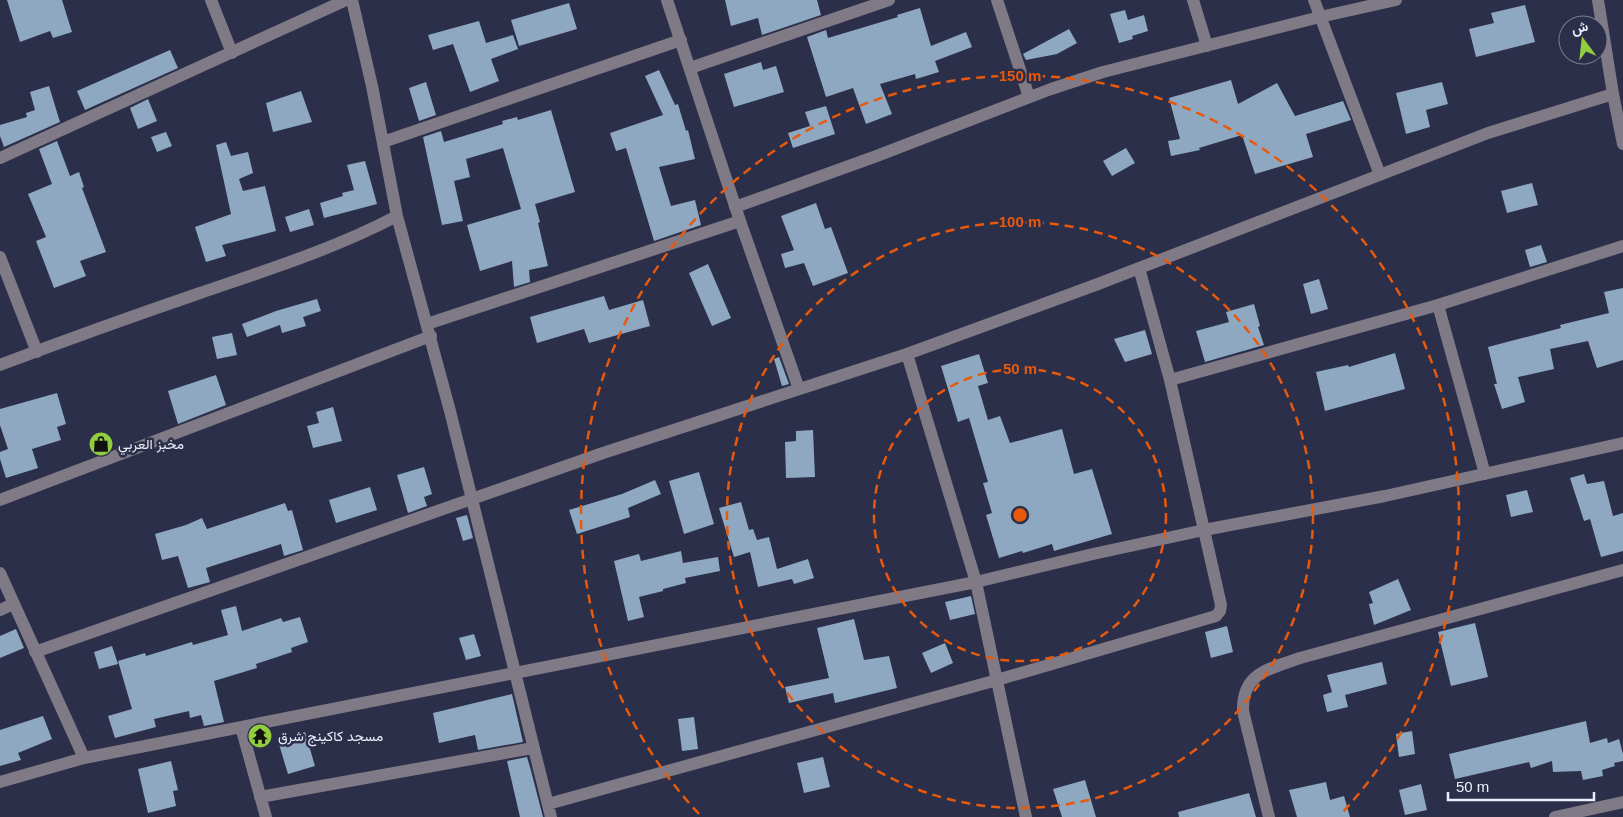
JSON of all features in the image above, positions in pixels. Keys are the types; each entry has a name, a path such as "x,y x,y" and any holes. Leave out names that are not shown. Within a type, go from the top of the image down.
{"street":[{"path":"211,0 232,53"},
{"path":"0,158 346,0"},
{"path":"352,0 397,216 429,330 549,811 1216,616 1221,606 1170,380 1139,268"},
{"path":"667,0 735,207 799,389"},
{"path":"690,68 889,0"},
{"path":"997,0 1029,97"},
{"path":"1192,0 1207,46"},
{"path":"1314,0 1380,175"},
{"path":"735,207 874,157 1029,97 1103,72 1320,17 1396,0"},
{"path":"1598,0 1613,94 1619,107 1623,144"},
{"path":"382,142 681,40"},
{"path":"35,652 603,453 907,354 1139,268 1501,128 1613,94"},
{"path":"0,366 319,251 367,232 397,216"},
{"path":"0,500 429,330 740,221"},
{"path":"1170,380 1438,305 1623,246"},
{"path":"0,257 37,352"},
{"path":"1438,305 1485,474"},
{"path":"907,354 976,582 1026,817"},
{"path":"0,782 84,758 976,582 1204,530 1376,498 1623,443"},
{"path":"1269,817 1243,711 1243,700 1249,684 1258,673 1300,658 1623,570"},
{"path":"0,573 84,758"},
{"path":"0,610 13,604"},
{"path":"241,727 266,817"},
{"path":"260,796 533,748"},
{"path":"1555,817 1623,802"}],"building":[{"path":"7,0 62,0 72,32 53,38 50,31 20,42"},
{"path":"725,0 817,0 821,15 762,35 758,18 731,26"},
{"path":"569,3 577,29 519,46 511,20"},
{"path":"1525,5 1535,42 1476,57 1469,29 1494,23 1491,13"},
{"path":"920,8 931,46 966,32 972,47 935,61 939,72 916,79 915,74 880,84 892,114 866,124 853,88 826,97 807,37 826,30 828,38 898,17 897,15"},
{"path":"1125,10 1128,20 1144,15 1148,31 1132,36 1133,39 1119,43 1110,14"},
{"path":"479,21 486,43 513,35 518,49 491,59 499,81 470,92 453,44 433,50 428,35"},
{"path":"1069,29 1077,43 1057,54 1026,60 1023,54"},
{"path":"170,50 178,68 85,110 77,91"},
{"path":"761,62 763,70 776,66 784,92 734,107 724,74"},
{"path":"659,70 675,105 678,104 686,131 688,130 695,159 659,167 671,206 695,200 701,225 654,241 626,148 616,151 610,133 663,115 645,76"},
{"path":"1231,80 1238,104 1277,83 1295,116 1343,101 1351,120 1306,134 1313,157 1255,174 1242,135 1199,148 1200,150 1171,156 1168,141 1180,139 1169,98"},
{"path":"426,82 436,115 419,121 409,88"},
{"path":"1442,82 1448,104 1426,110 1430,127 1406,134 1396,93"},
{"path":"49,86 60,122 4,147 0,136 0,125 27,117 26,113 35,110 30,92"},
{"path":"301,91 312,122 273,132 266,103"},
{"path":"148,99 157,121 138,129 130,108"},
{"path":"826,106 835,134 793,148 788,133 810,126 805,112"},
{"path":"551,110 575,192 535,204 548,266 529,270 530,282 514,287 512,261 480,271 467,225 521,209 503,148 466,159 470,177 454,181 463,221 442,225 423,137 441,131 444,142 503,124 502,121 517,117 518,120"},
{"path":"166,132 172,146 157,152 151,137"},
{"path":"57,141 70,176 79,172 84,187 82,188 106,252 80,261 86,276 54,288 36,241 46,237 28,194 52,184 39,149"},
{"path":"226,142 231,156 248,152 253,173 239,179 243,191 265,186 276,231 222,245 226,256 206,262 195,227 231,214 216,145"},
{"path":"1126,148 1135,163 1112,176 1103,161"},
{"path":"365,161 377,204 324,218 320,203 343,196 342,193 354,190 347,165"},
{"path":"1532,183 1538,205 1507,213 1501,191"},
{"path":"816,203 825,229 831,227 848,273 813,286 804,263 785,268 781,254 794,250 781,216"},
{"path":"309,209 314,225 290,232 285,217"},
{"path":"1541,245 1547,262 1530,267 1525,250"},
{"path":"708,264 731,318 712,326 689,273"},
{"path":"1319,279 1328,309 1311,314 1303,284"},
{"path":"1623,288 1623,360 1597,368 1588,341 1550,349 1554,369 1518,377 1525,402 1502,409 1494,384 1497,384 1488,347 1561,328 1560,325 1609,313 1604,292"},
{"path":"604,296 609,310 643,300 650,326 589,343 584,329 537,343 530,317"},
{"path":"317,299 321,311 303,317 306,326 282,333 280,325 247,337 242,324 276,311"},
{"path":"1254,304 1260,326 1258,327 1264,345 1205,362 1196,331 1229,322 1226,312"},
{"path":"1145,330 1152,354 1125,362 1114,339"},
{"path":"232,333 237,355 217,359 212,337"},
{"path":"1395,353 1405,389 1325,411 1316,372 1348,365 1349,367"},
{"path":"979,354 988,383 978,386 988,420 1000,416 1010,443 1062,429 1074,474 1092,469 1112,534 1054,551 1052,544 999,558 986,515 992,513 983,483 988,482 969,418 958,422 941,366"},
{"path":"779,357 789,384 782,386 774,359"},
{"path":"216,375 226,405 178,424 168,391"},
{"path":"57,393 66,424 57,427 61,440 32,449 38,468 6,478 0,459 0,452 8,449 0,425 0,409"},
{"path":"333,407 342,441 313,448 307,426 319,423 316,412"},
{"path":"813,430 815,477 786,478 785,442 796,441 796,431"},
{"path":"424,467 432,494 424,497 427,506 408,513 397,475"},
{"path":"699,472 714,524 684,534 669,481"},
{"path":"1584,474 1587,484 1604,481 1613,516 1623,513 1623,551 1601,557 1590,519 1584,521 1570,478"},
{"path":"655,480 661,494 628,508 630,517 577,534 569,510 622,494"},
{"path":"370,487 377,510 336,523 329,500"},
{"path":"1527,490 1533,512 1511,517 1506,495"},
{"path":"741,502 749,530 753,529 757,540 769,537 777,569 808,559 814,578 794,584 792,579 758,587 750,552 734,557 719,508"},
{"path":"285,503 288,511 292,510 303,550 284,556 281,544 206,568 210,582 188,588 178,556 162,560 155,534 202,518 207,529"},
{"path":"467,515 473,538 463,541 456,518"},
{"path":"681,551 683,563 718,557 720,571 685,578 686,583 639,597 644,617 628,621 614,561 639,554 641,561"},
{"path":"1398,579 1411,610 1374,625 1369,604 1373,603 1369,592"},
{"path":"971,596 975,614 950,620 945,602"},
{"path":"236,606 242,631 281,618 283,622 300,617 308,642 291,648 292,652 256,664 257,668 214,681 224,722 204,726 201,715 190,718 189,711 154,719 156,727 115,738 108,716 132,709 118,661 145,653 146,656 192,642 193,645 228,635 221,610"},
{"path":"854,619 864,660 889,656 897,688 835,703 833,693 789,703 785,687 829,678 817,628"},
{"path":"1475,623 1488,677 1451,686 1438,632"},
{"path":"1227,626 1233,652 1211,658 1205,632"},
{"path":"16,629 24,648 0,658 0,636"},
{"path":"474,634 481,656 466,660 459,638"},
{"path":"945,643 953,663 931,673 922,653"},
{"path":"112,646 118,664 99,669 94,652"},
{"path":"1382,662 1387,684 1345,695 1348,707 1327,712 1323,695 1332,692 1327,675"},
{"path":"512,694 523,742 478,750 475,735 439,743 433,713"},
{"path":"43,716 52,739 18,753 21,760 0,766 0,730"},
{"path":"694,717 698,749 682,751 678,719"},
{"path":"1586,721 1590,743 1607,738 1608,743 1619,739 1623,761 1614,763 1615,766 1602,770 1603,776 1583,780 1581,771 1553,772 1552,761 1531,768 1529,762 1455,779 1449,754"},
{"path":"1412,731 1415,754 1399,757 1396,734"},
{"path":"305,732 315,766 288,774 278,741"},
{"path":"527,757 543,817 520,817 507,761"},
{"path":"823,757 830,787 804,793 797,763"},
{"path":"171,761 178,790 173,791 176,806 148,813 138,769"},
{"path":"1085,780 1096,817 1062,817 1053,789"},
{"path":"1326,782 1330,800 1344,796 1350,817 1297,817 1289,790"},
{"path":"1421,784 1427,810 1405,815 1399,790"},
{"path":"1249,793 1256,817 1179,817 1178,812"}],"place":[{"name":"مخبز العربي","path":"101,444"},
{"name":"مسجد كاكينج شرق","path":"260,736"}]}
